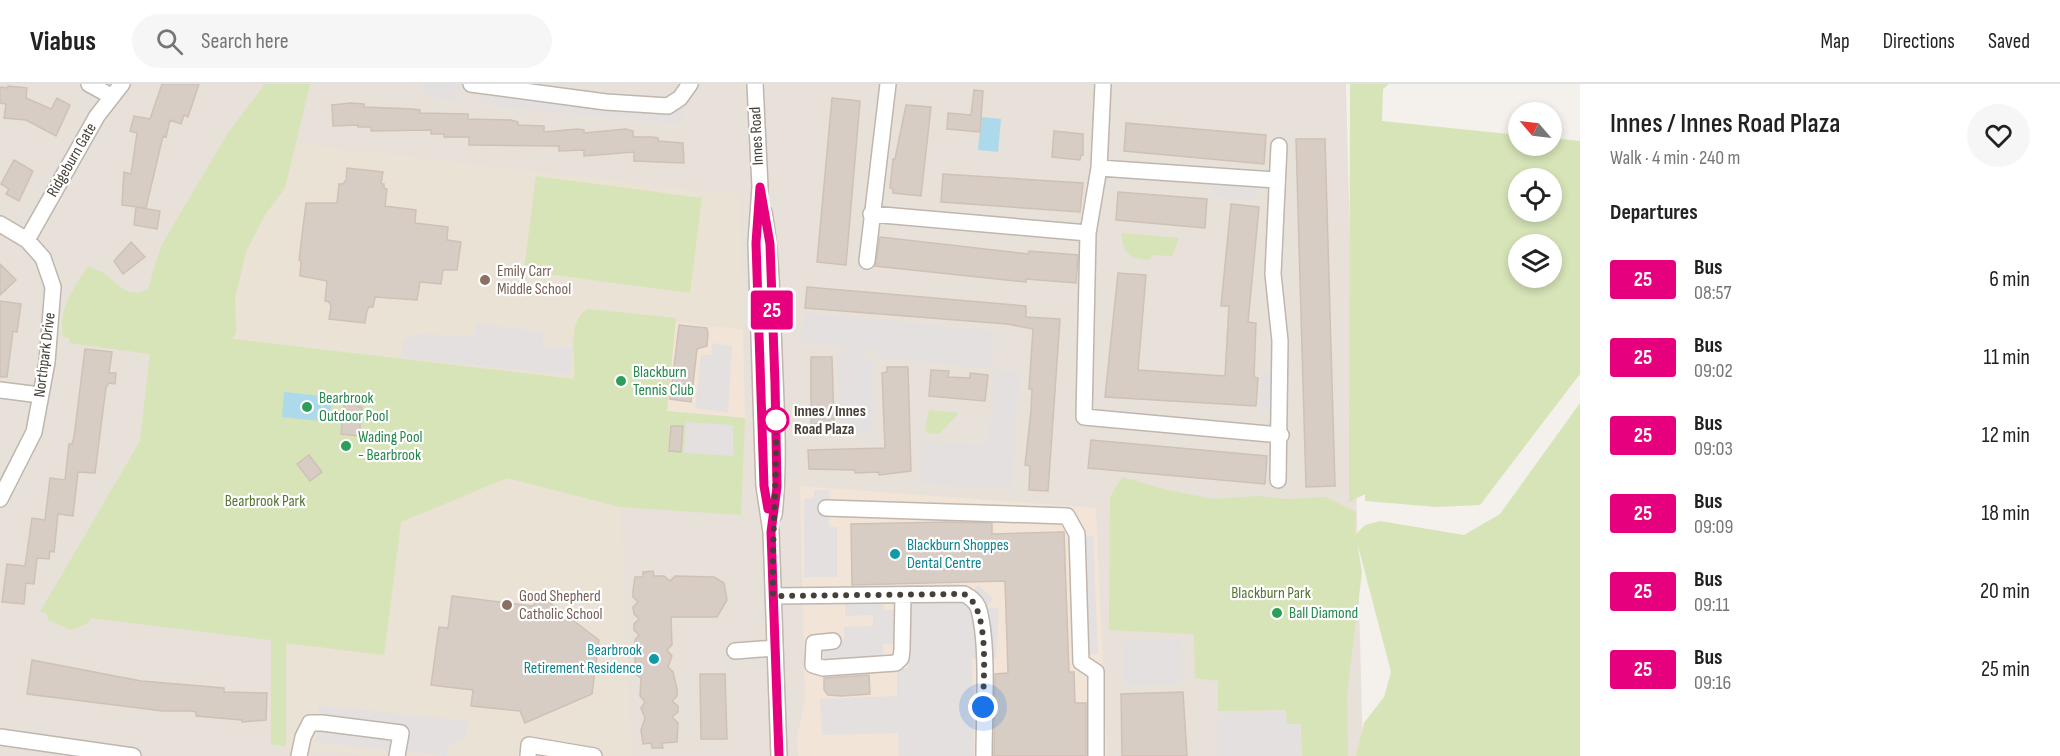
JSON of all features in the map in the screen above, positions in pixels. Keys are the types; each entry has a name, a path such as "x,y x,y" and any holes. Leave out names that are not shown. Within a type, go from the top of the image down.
{"street":[{"path":"89,84 111,96"},
{"name":"Ridgeburn Gate","path":"27,240 97,116 122,84"},
{"path":"471,84 606,102 668,106 680,98 690,84"},
{"name":"Innes Road","path":"755,84 760,187 756,243 764,486 771,532 779,756"},
{"path":"867,261 888,84"},
{"path":"1103,84 1099,168 1088,233 1084,417 1281,435"},
{"path":"1278,480 1281,435 1280,342 1273,274 1279,146"},
{"path":"1099,168 1277,180"},
{"path":"871,214 1088,233"},
{"name":"Northpark Drive","path":"0,224 27,240 43,258 52,287 47,362 34,432 0,500"},
{"path":"0,390 40,395"},
{"path":"826,508 1067,516 1077,534 1081,662 1096,672 1096,756"},
{"path":"773,596 964,594 977,605 983,633 984,756"},
{"path":"833,641 814,643 813,666 823,668 896,663 901,658 902,649 903,595"},
{"path":"735,651 775,648"},
{"path":"299,756 303,737 310,723 322,723 401,733 397,756"},
{"path":"0,737 133,756"},
{"path":"528,756 529,745 594,756"}],"shaded area":[{"path":"0,84 1346,84 1363,756 0,756"},
{"path":"422,84 461,84 460,102 422,95"},
{"path":"484,84 684,106 682,124 481,105"},
{"name":"Emily Carr Middle School","path":"249,138 739,195 743,329 675,322 675,318 591,308 575,324 575,379 221,338"},
{"path":"1213,182 1255,186 1254,200 1211,196"},
{"path":"804,313 994,331 989,368 877,358 876,344 867,351 863,361 874,361 874,434 841,434 838,353 848,352 841,346 801,343"},
{"path":"675,322 743,329 745,418 667,411"},
{"path":"476,323 543,332 543,346 572,348 570,375 401,358 403,341 414,334 475,336"},
{"path":"713,343 732,346 728,413 695,408 701,355 711,355"},
{"path":"994,370 1020,372 1011,489 920,483 923,441 988,446"},
{"path":"1261,373 1273,373 1272,410 1260,409"},
{"path":"686,422 733,425 733,456 684,453"},
{"name":"Good Shepherd Catholic School","path":"507,478 620,507 631,756 368,756 286,746 286,642 384,655 401,522"},
{"path":"800,486 1096,508 1107,756 798,756 797,737 805,700"},
{"path":"814,490 829,490 829,527 837,527 837,577 804,577 804,499 814,498"},
{"path":"1093,536 1098,654 1086,654 1082,537"},
{"path":"959,584 971,592 978,585 993,598 987,608 999,608 996,658 972,658 974,756 899,756 898,733 822,735 820,699 897,696 897,669 908,668 906,585"},
{"path":"845,603 883,603 884,610 896,610 896,644 883,644 883,661 824,661 824,648 844,640 844,627 873,626 873,615 845,616"},
{"path":"1181,640 1182,684 1123,685 1123,641"},
{"path":"319,705 467,721 467,738 449,746 447,756 316,742"},
{"path":"1285,712 1286,725 1299,725 1300,756 1218,756 1217,724 1220,724 1221,714"}],"green space":[{"name":"Bearbrook Park","path":"265,84 310,84 285,188 265,215 246,252 235,299 236,332 233,339 574,379 574,331 580,315 587,309 676,318 667,411 745,418 741,515 620,507 507,478 401,522 384,655 286,643 286,746 271,744 271,640 90,618 88,623 72,630 49,621 45,612 40,612 140,441 150,354 69,343 70,338 63,337 62,327 68,300 88,266 130,292 141,292 148,289 161,246 228,133"},
{"path":"1350,84 1389,84 1383,89 1382,121 1508,134 1508,156 1562,156 1562,139 1580,141 1580,374 1480,505 1437,507 1365,501 1365,494 1349,502"},
{"path":"536,176 702,198 690,293 524,271"},
{"path":"1122,233 1179,238 1172,256 1153,255 1149,260 1128,254 1123,246"},
{"name":"Blackburn Park","path":"1580,403 1580,756 1356,756 1364,723 1384,697 1391,672 1357,542 1362,572 1347,694 1348,756 1302,756 1301,724 1287,724 1286,710 1218,711 1218,681 1195,678 1194,634 1109,630 1110,497 1122,477 1167,490 1214,499 1259,496 1287,499 1326,497 1356,512 1355,535 1365,525 1380,521 1464,535 1500,514"},
{"path":"929,410 959,413 939,434 928,433 925,430"}],"water":[{"path":"981,117 1001,119 998,152 978,150"},
{"name":"Bearbrook Outdoor Pool","path":"284,392 332,397 330,422 282,417"}],"building":[{"path":"162,84 199,84 188,117 184,115 181,124 170,120 166,137 163,136 146,208 122,205 124,172 131,174 137,133 130,131 134,116 150,119"},
{"path":"8,86 27,88 26,98 51,109 57,98 70,105 56,136 26,120 4,118 6,104 0,103 0,87 8,88"},
{"path":"974,90 983,91 980,132 947,129 948,113 971,115"},
{"path":"832,98 860,101 846,265 817,262"},
{"path":"364,104 364,107 420,110 420,113 468,114 468,119 511,120 518,122 518,125 544,126 544,132 577,129 584,130 584,133 626,129 633,131 633,137 652,137 658,138 658,141 683,143 684,163 634,161 634,152 584,156 584,150 559,151 559,146 469,145 469,137 444,137 444,134 431,134 431,130 371,131 371,127 358,127 358,125 333,126 332,105"},
{"path":"906,105 931,107 921,196 893,193 893,189 890,188 893,159 895,159"},
{"path":"1126,123 1266,135 1264,164 1124,151"},
{"path":"1054,131 1083,134 1083,155 1080,160 1052,157"},
{"path":"1296,139 1325,139 1335,486 1306,487"},
{"path":"14,160 33,171 19,201 6,194 9,189 1,184"},
{"path":"347,168 383,172 381,184 384,184 384,188 387,189 385,206 416,210 415,223 448,227 447,240 461,242 457,270 443,270 441,284 420,282 417,300 375,297 373,307 369,307 367,311 365,323 329,319 331,306 325,301 327,281 300,276 301,261 299,260 306,203 337,203 339,184 343,184 346,180"},
{"path":"943,174 1083,183 1080,212 941,202"},
{"path":"1118,192 1207,199 1205,228 1116,220"},
{"path":"1231,204 1259,207 1248,322 1256,323 1254,377 1258,378 1256,406 1105,397 1118,273 1146,275 1138,370 1225,376 1229,306 1221,306"},
{"path":"136,207 160,211 157,229 134,225"},
{"path":"880,237 1028,254 1029,251 1078,255 1076,283 1026,279 1026,282 875,266"},
{"path":"131,242 145,257 123,274 114,261"},
{"path":"0,264 16,280 0,295"},
{"path":"807,287 1026,306 1026,317 1060,319 1048,491 1029,490 1030,466 1025,465 1031,411 1032,389 1029,389 1033,329 1007,324 805,308"},
{"path":"0,301 21,304 17,332 13,331 7,377 0,377"},
{"path":"679,325 707,328 708,333 707,346 697,349 691,402 670,399"},
{"path":"85,349 112,352 109,373 116,373 115,384 109,383 106,387 95,473 78,472 73,516 58,514 54,552 50,551 49,559 37,558 34,584 26,583 24,604 2,602 7,564 25,566 32,518 45,520 50,478 65,480 69,444 72,444 74,437"},
{"path":"811,357 832,357 834,423 811,424"},
{"path":"887,367 908,367 911,471 879,475 878,472 855,473 855,470 809,469 808,450 885,448 882,373 887,372"},
{"path":"931,370 949,371 948,377 970,378 970,373 988,375 985,401 929,396"},
{"path":"345,396 359,398 358,407 362,407 359,436 341,434"},
{"path":"671,426 683,426 681,452 669,451"},
{"path":"1091,440 1267,456 1265,484 1088,468"},
{"path":"309,455 322,472 310,481 297,464"},
{"path":"992,523 992,534 1064,532 1069,672 1074,672 1075,703 1086,703 1086,756 994,756 995,674 1008,673 1005,581 852,585 851,524"},
{"name":"Bearbrook Retirement Residence","path":"653,571 654,576 664,576 670,581 675,576 714,577 724,583 727,600 717,617 671,617 672,645 667,650 672,656 668,667 673,672 677,689 677,696 672,701 678,706 678,712 672,717 678,723 677,742 662,743 663,748 652,748 651,743 643,744 641,730 645,718 641,708 645,702 640,696 641,678 637,675 635,663 635,657 640,651 635,647 635,640 639,635 634,630 634,624 639,619 634,614 633,607 638,602 633,597 635,577 643,577 643,572"},
{"path":"452,596 533,606 541,596 599,640 592,694 525,723 520,711 471,706 473,690 431,685 439,627 448,628"},
{"path":"32,660 141,681 224,688 224,692 267,693 266,720 242,722 242,720 196,716 196,712 191,711 163,711 27,694"},
{"path":"700,674 725,674 727,739 701,739"},
{"path":"869,675 870,694 828,695 824,690 824,678"},
{"path":"1183,692 1187,756 1122,756 1121,694"}],"bus line":[{"name":"25","path":"768,509 764,486 756,243 760,187 770,244 775,383 777,487 771,532 779,756"}],"place":[{"name":"Emily Carr Middle School","path":"485,280"},
{"name":"Blackburn Tennis Club","path":"621,381"},
{"name":"Bearbrook Outdoor Pool","path":"307,407"},
{"name":"Innes / Innes Road Plaza","path":"776,420"},
{"name":"Wading Pool - Bearbrook","path":"346,446"},
{"name":"Blackburn Shoppes Dental Centre","path":"895,554"},
{"name":"Good Shepherd Catholic School","path":"507,605"},
{"name":"Ball Diamond","path":"1277,613"},
{"name":"Bearbrook Retirement Residence","path":"654,659"}],"route":[{"path":"776,420 776,415 777,487 771,532 773,596 964,594 974,600 977,605 983,633 983,707"}]}
